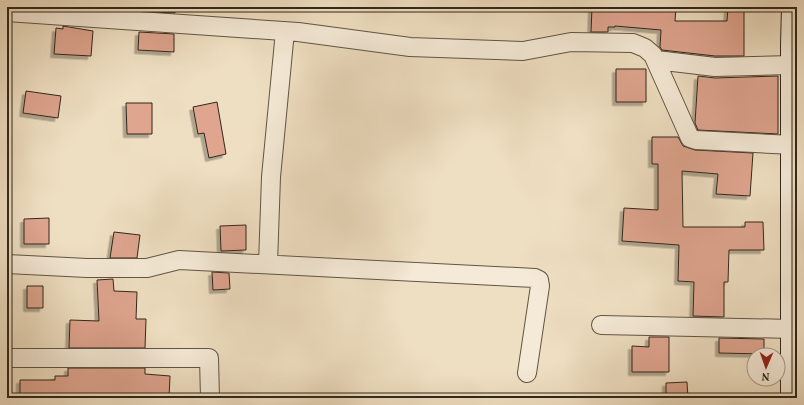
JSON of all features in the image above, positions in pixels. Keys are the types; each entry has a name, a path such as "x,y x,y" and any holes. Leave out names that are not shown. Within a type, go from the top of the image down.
{"main road":[{"path":"792,398 792,329 795,293 792,65 794,7"}],"street":[{"path":"7,12 31,10 285,31 348,37 410,47 523,51 570,42 633,43 645,48 653,55 690,138 696,140 793,145"},
{"path":"268,264 271,177 285,31"},
{"path":"656,60 715,67 792,65"},
{"path":"7,264 87,268 147,268 179,260 535,278 539,280 540,286 527,373"},
{"path":"601,325 792,329"},
{"path":"7,358 209,358 210,398"}],"building":[{"path":"153,7 175,7 175,13 153,12"},
{"path":"592,7 676,7 675,21 727,21 728,7 744,7 744,56 715,56 662,50 660,47 661,30 615,26 608,27 608,32 591,32"},
{"path":"63,26 93,31 91,56 54,54 56,28 63,29"},
{"path":"139,32 174,34 174,52 138,50"},
{"path":"616,69 646,69 646,102 616,102"},
{"path":"698,76 715,78 778,76 778,134 698,130 695,123"},
{"path":"26,91 61,96 58,118 23,113"},
{"path":"217,102 226,154 209,158 204,133 198,134 193,107"},
{"path":"126,103 152,103 152,134 127,134"},
{"path":"652,137 678,137 683,146 695,150 753,153 750,196 716,194 718,174 682,171 683,227 745,227 745,222 763,222 764,250 729,250 728,282 724,282 724,317 693,316 694,282 678,281 679,245 622,241 624,208 658,210 658,164 652,164"},
{"path":"49,218 49,244 24,244 24,219"},
{"path":"246,225 246,250 221,251 220,226"},
{"path":"114,232 140,235 137,258 110,258"},
{"path":"212,272 229,273 230,289 213,290"},
{"path":"113,279 114,291 137,292 136,319 146,319 145,348 69,348 70,320 99,321 97,280"},
{"path":"27,286 43,286 43,308 27,308"},
{"path":"649,337 669,337 669,372 632,372 632,346 649,347"},
{"path":"719,338 764,339 764,347 746,347 746,354 719,353"},
{"path":"68,368 145,368 145,374 170,376 169,398 20,398 20,380 55,380 55,376 68,376"},
{"path":"687,382 688,398 666,398 666,383"}]}
